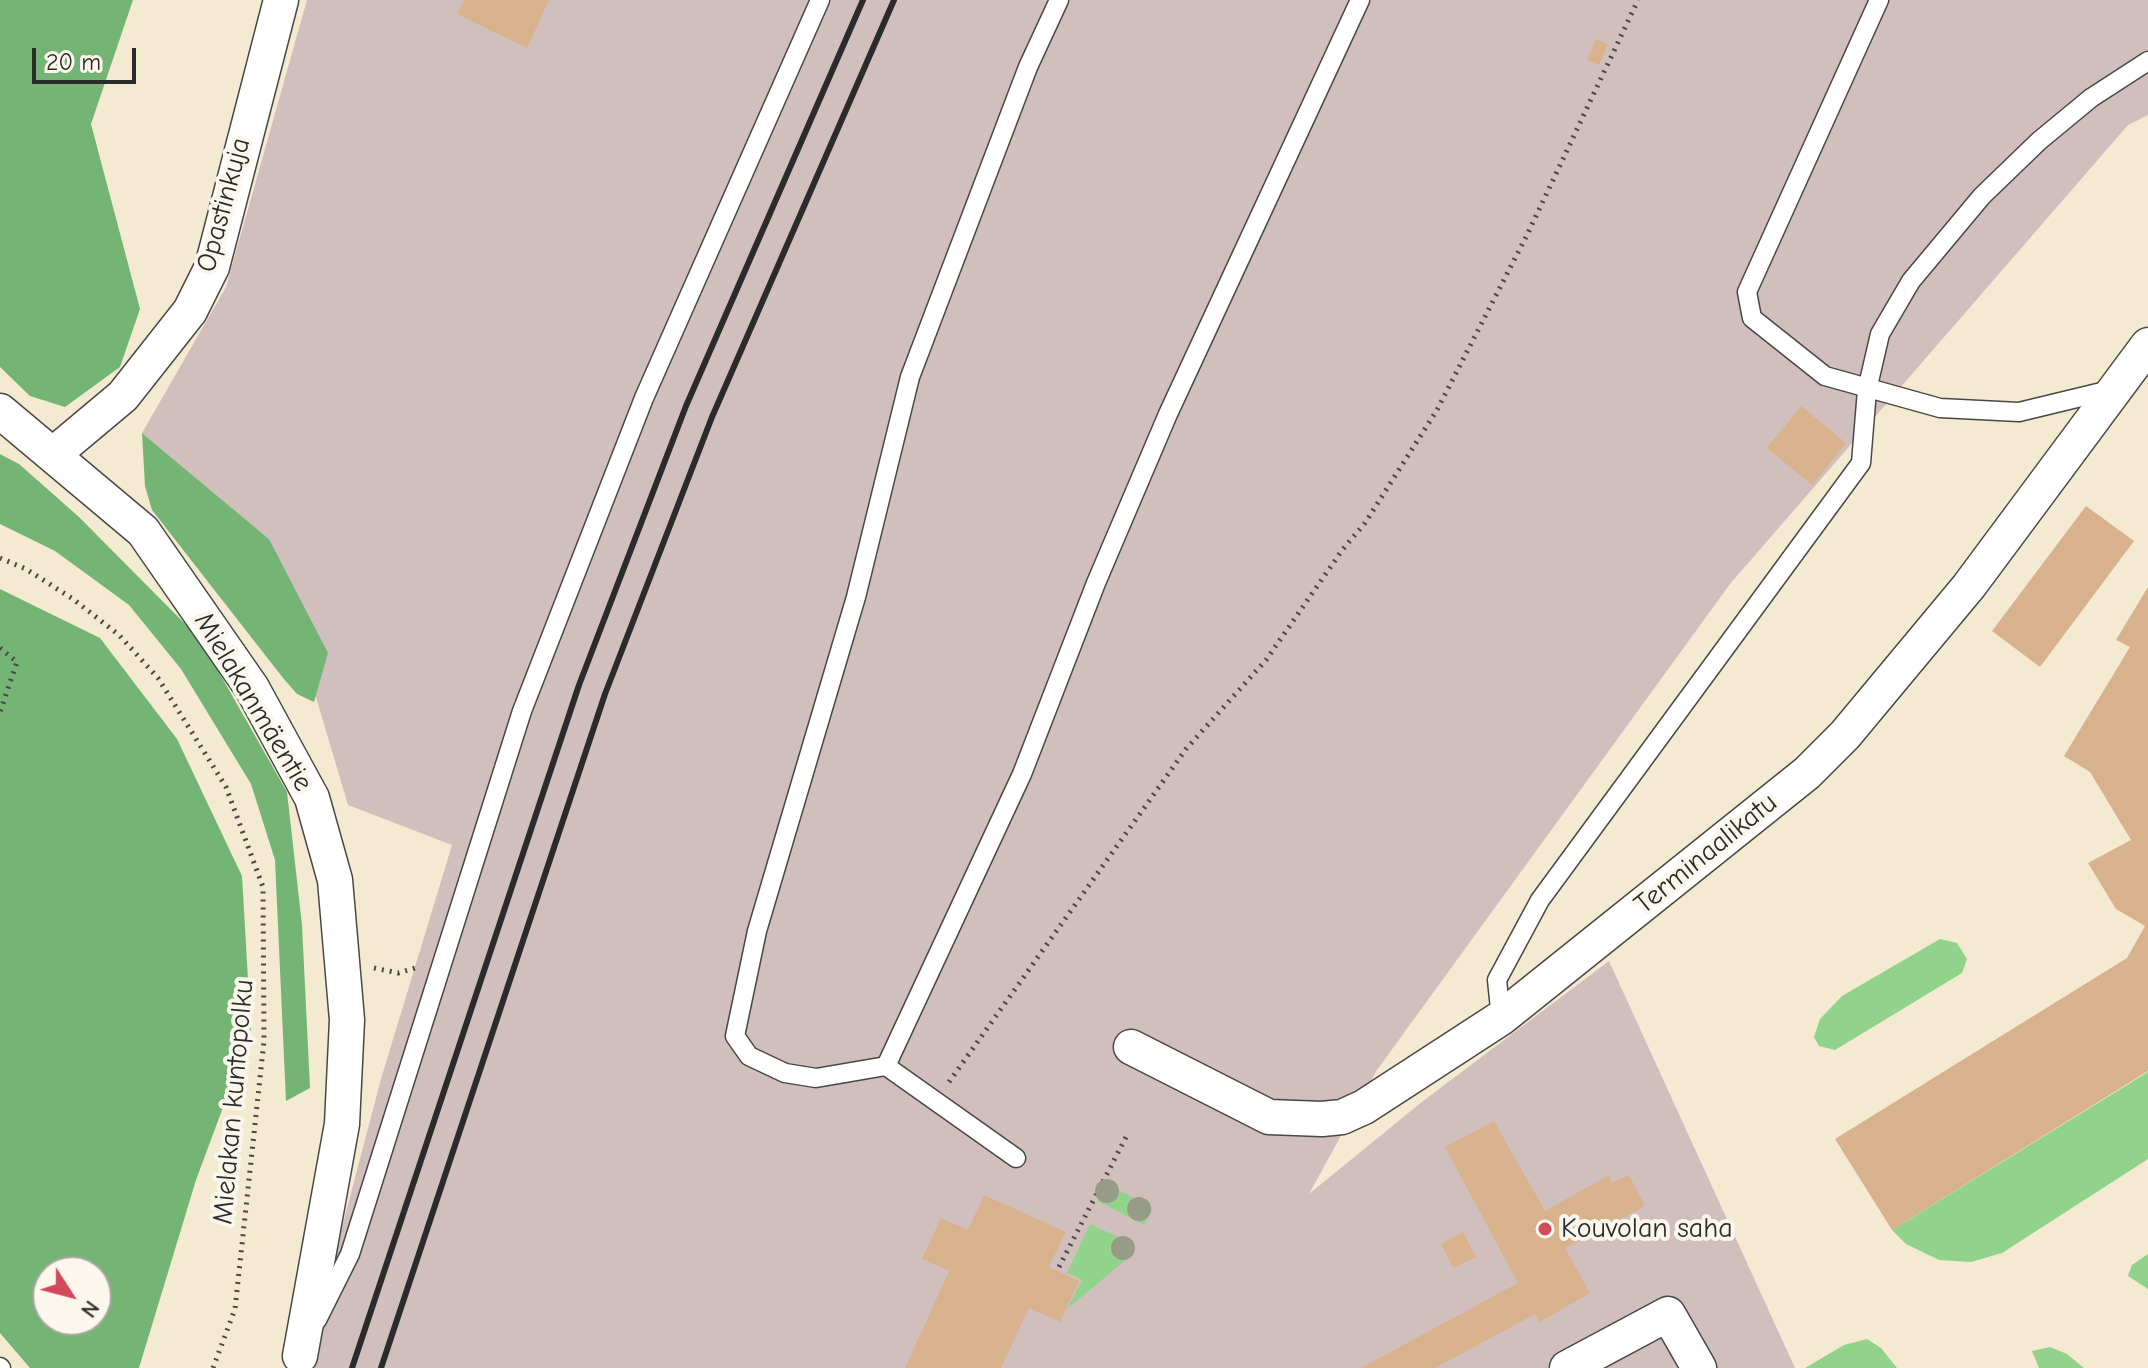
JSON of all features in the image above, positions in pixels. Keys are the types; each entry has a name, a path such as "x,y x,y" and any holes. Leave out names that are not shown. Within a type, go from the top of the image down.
{"street":[{"name":"Opastinkuja","path":"55,453 123,396 190,311 212,267 281,0"},
{"name":"Terminaalikatu","path":"1131,1047 1269,1117 1322,1119 1342,1117 1364,1107 1501,1018 1807,773 1845,735 1969,586 2148,345"},
{"name":"Mielakanmäentie","path":"0,411 55,453 143,531 252,688 312,798 335,880 345,963 347,1020 342,1124 296,1364"},
{"path":"1567,1368 1668,1314 1699,1368"}],"lane":[{"path":"296,1364 350,1254 522,711 644,398 820,0"},
{"path":"1016,1158 961,1122 937,1099 886,1066 816,1078 785,1073 749,1056 735,1036 757,931 856,597 910,377 1028,67 1059,0"},
{"path":"886,1066 1022,774 1096,583 1168,414 1360,0"},
{"path":"1879,0 1747,292 1752,318 1825,376 1940,408 2019,412 2113,390"},
{"path":"1501,1018 1497,980 1540,900 1861,463 1867,390 1880,334 1911,281 1948,233 2039,141 2091,98 2148,61"}],"path":[{"path":"937,1099 1186,749 1266,660 1373,510 1437,410 1528,233 1638,0"},
{"name":"Mielakan kuntopolku","path":"0,559 26,569 73,599 119,635 158,678 226,787 263,887 264,1041 235,1309 213,1368"},
{"path":"0,648 17,662 0,712"},
{"path":"345,963 398,973 443,961"},
{"path":"1059,1267 1126,1137"}],"shaded area":[{"path":"307,0 2148,0 2148,115 2128,125 1730,584 1377,1070 1309,1194 1423,1101 1609,961 1795,1368 305,1368 381,1079 452,845 348,805 269,539 142,433 226,287"}],"green space":[{"path":"0,0 133,0 91,124 140,309 120,367 65,407 30,396 0,367"},
{"path":"142,433 269,539 328,653 314,702 297,694 283,678 152,510 145,486"},
{"path":"0,454 19,464 79,517 200,639 287,792 302,925 310,1088 286,1101 275,860 251,784 181,669 129,605 55,551 0,524"},
{"path":"0,589 100,638 177,739 242,876 251,1032 196,1180 139,1368 30,1368 0,1333"},
{"path":"1940,939 1957,943 1967,959 1962,973 1835,1050 1819,1046 1814,1037 1820,1019 1842,996"},
{"path":"2148,1072 2148,1159 2002,1253 1971,1262 1939,1260 1906,1244 1892,1230"},
{"path":"1107,1184 1153,1208 1144,1225 1098,1201"},
{"path":"1090,1224 1133,1244 1127,1259 1067,1309 1082,1280 1067,1273"},
{"path":"2148,1254 2148,1289 2128,1276 2132,1265"},
{"path":"1867,1339 1881,1348 1897,1368 1805,1368 1844,1345"},
{"path":"2050,1347 2067,1354 2084,1368 2039,1368 2032,1351"}],"building":[{"path":"464,0 549,0 527,48 457,14"},
{"path":"1596,39 1608,44 1599,65 1587,60"},
{"path":"1801,406 1846,443 1812,485 1767,448"},
{"path":"2086,506 2134,541 2040,667 1992,631"},
{"path":"2148,587 2148,1071 1892,1230 1835,1139 2127,958 2145,926 2116,909 2088,863 2131,840 2090,772 2064,756 2130,647 2116,640"},
{"name":"Kouvolan saha","path":"1494,1121 1545,1211 1609,1175 1612,1183 1629,1175 1645,1206 1565,1248 1590,1293 1540,1322 1535,1314 1435,1368 1361,1368 1518,1283 1445,1147"},
{"path":"984,1195 1066,1232 1049,1267 1079,1281 1060,1322 1029,1308 1001,1368 905,1368 949,1271 922,1259 941,1218 968,1230"},
{"path":"1463,1232 1476,1257 1453,1268 1441,1244"}],"railway":[{"path":"352,1368 579,685 686,406 863,0"},
{"path":"381,1368 605,694 712,417 894,0"}],"place":[{"name":"Kouvolan saha","path":"1545,1229"}]}
